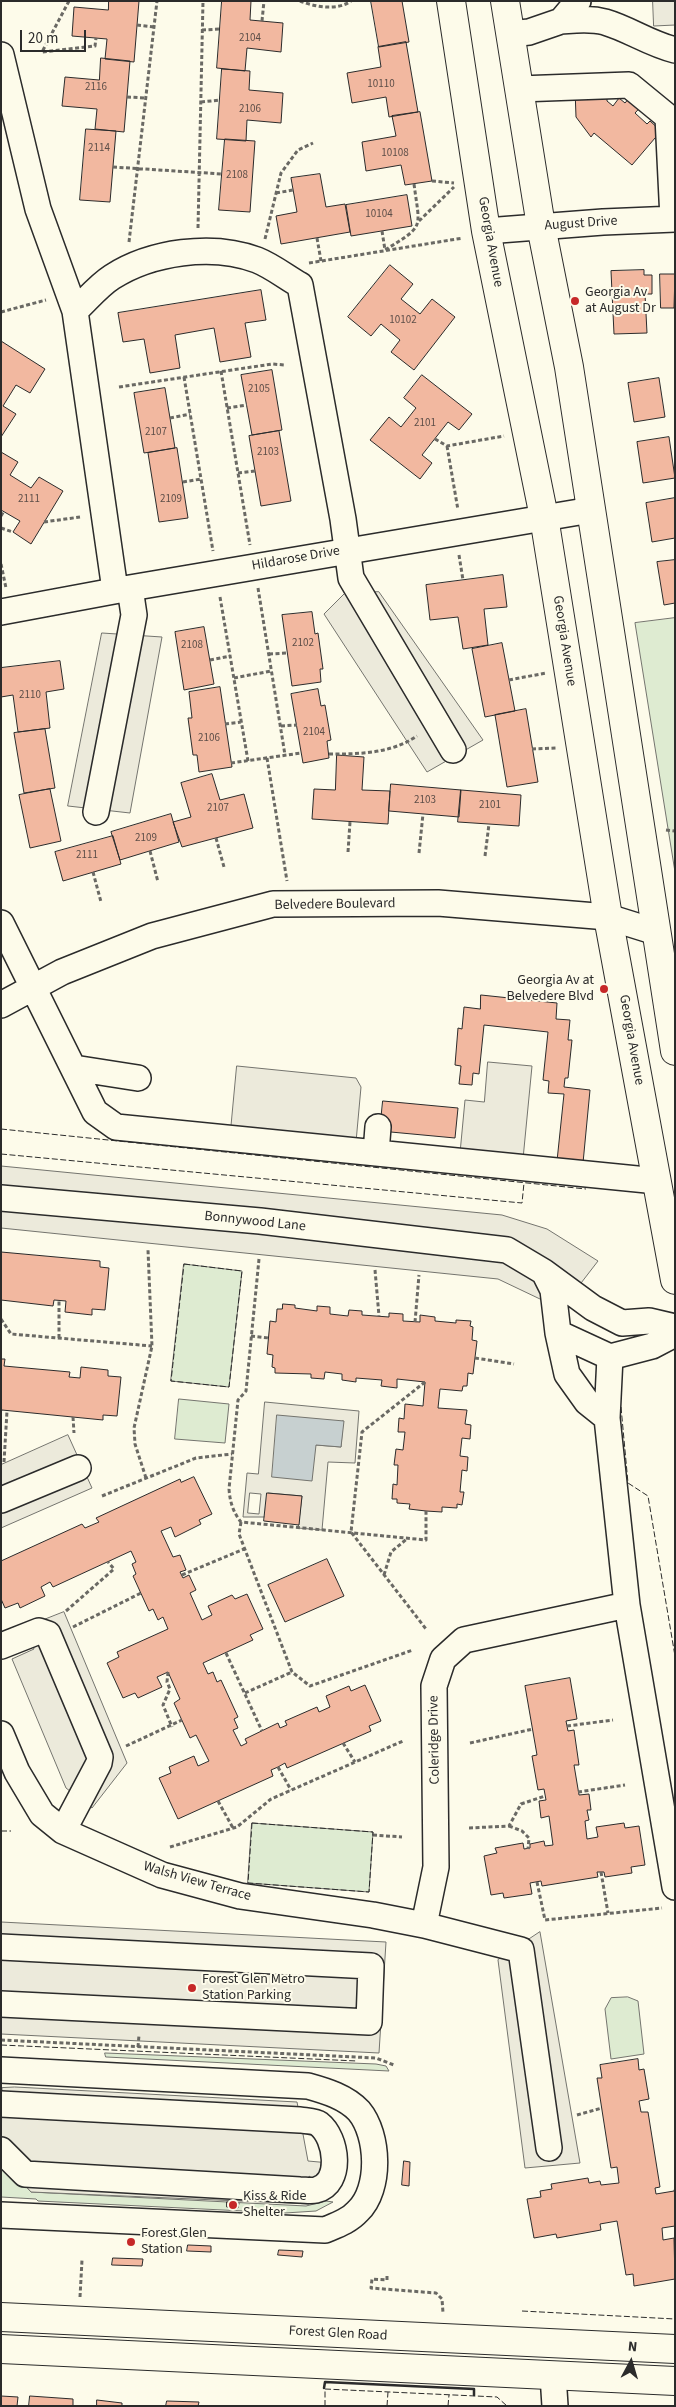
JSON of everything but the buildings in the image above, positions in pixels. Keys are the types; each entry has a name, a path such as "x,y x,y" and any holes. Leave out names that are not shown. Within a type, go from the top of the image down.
{"main road":[{"name":"Georgia Avenue","path":"451,1 475,234 544,516 608,916 675,1280"},
{"path":"505,1 541,226 569,367 675,1051"},
{"name":"Forest Glen Road","path":"1,2316 675,2350"},
{"path":"1,2349 675,2381"}],"street":[{"path":"561,21 578,1"},
{"path":"510,34 529,32 561,21 590,19 606,22 642,39 675,50"},
{"path":"1,55 38,209 75,311 105,514 122,589 134,615 96,812"},
{"path":"519,89 629,85 668,116 674,219"},
{"name":"August Drive","path":"475,234 541,226 674,219"},
{"path":"75,311 112,278 136,266 157,256 196,251 207,250 256,260 300,285 348,550 351,578 453,750"},
{"name":"Hildarose Drive","path":"1,612 254,566 544,516 591,510"},
{"name":"Belvedere Boulevard","path":"1,1005 62,972 152,936 273,904 438,903 608,916 656,932"},
{"path":"1,923 96,1112 116,1128 657,1181"},
{"path":"74,1068 138,1078"},
{"path":"376,1153 378,1127"},
{"name":"Bonnywood Lane","path":"1,1198 260,1221 507,1250 544,1272"},
{"path":"544,1272 593,1308 622,1323 649,1321 675,1327"},
{"path":"544,1272 553,1290 558,1333 567,1374 587,1402 607,1418"},
{"path":"558,1333 610,1357 652,1346 675,1334"},
{"path":"610,1357 607,1418 627,1605 670,1897"},
{"path":"1,1500 78,1468"},
{"name":"Coleridge Drive","path":"424,1925 436,1867 434,1686 443,1659 464,1640 627,1605"},
{"path":"1,1646 39,1630 48,1634 100,1757 99,1763 63,1831"},
{"name":"Walsh View Terrace","path":"1,1734 17,1772 42,1814 63,1831 162,1875 240,1896 373,1915 424,1925 521,1950 549,2148"},
{"path":"1,1947 371,1966 370,2022 1,2004"},
{"path":"1,2070 308,2086 334,2094 359,2112 372,2136 376,2164 370,2191 360,2210 346,2221 325,2230 1,2215"},
{"path":"1,2104 300,2120 318,2123 328,2134 332,2144 334,2173 328,2182 317,2190 25,2174 1,2150"},
{"path":"553,2375 555,2406"}],"path":[{"path":"69,1 42,52 94,46 96,38"},
{"path":"136,266 128,252 157,1"},
{"path":"196,251 203,1"},
{"path":"262,21 264,1"},
{"path":"300,1 336,7 346,5 351,1"},
{"path":"137,25 154,27"},
{"path":"202,30 220,29"},
{"path":"127,97 146,98"},
{"path":"201,102 220,100"},
{"path":"256,260 264,244 282,173 298,150 313,143"},
{"path":"113,167 222,174"},
{"path":"385,250 414,232 419,222 457,183 432,181"},
{"path":"414,184 419,222"},
{"path":"276,193 293,190"},
{"path":"382,230 385,250"},
{"path":"294,281 305,264 475,234"},
{"path":"317,238 320,261"},
{"path":"119,387 272,364 285,365"},
{"path":"221,372 285,755"},
{"path":"184,377 248,761"},
{"path":"227,408 247,405"},
{"path":"170,418 190,414"},
{"path":"435,439 448,446 507,436"},
{"path":"448,446 461,531"},
{"path":"238,473 255,470"},
{"path":"183,482 201,479"},
{"path":"1,516 4,511"},
{"path":"44,522 105,514"},
{"path":"1,528 13,532"},
{"path":"269,654 287,653"},
{"path":"210,660 230,656"},
{"path":"234,678 271,671"},
{"path":"509,680 546,673"},
{"path":"225,724 242,722"},
{"path":"281,726 296,725"},
{"path":"329,754 367,754 408,742"},
{"path":"532,748 560,748"},
{"path":"231,764 301,753"},
{"path":"267,758 288,884"},
{"path":"419,853 423,814"},
{"path":"348,852 350,822"},
{"path":"485,856 489,824"},
{"path":"663,830 675,831"},
{"path":"216,838 224,866"},
{"path":"150,851 158,882"},
{"path":"93,872 101,902"},
{"path":"146,1478 135,1444 134,1428 152,1346 148,1250"},
{"path":"259,1259 246,1392 238,1400 232,1454 229,1497 233,1511 241,1522 426,1540 426,1511"},
{"path":"375,1270 379,1316"},
{"path":"415,1322 419,1275"},
{"path":"59,1300 59,1338"},
{"path":"1,1319 11,1334 152,1346"},
{"path":"251,1336 269,1338"},
{"path":"475,1358 514,1364"},
{"path":"425,1382 362,1432 351,1532 426,1629"},
{"path":"4,1462 7,1411"},
{"path":"73,1417 74,1433"},
{"path":"1,1440 6,1444"},
{"path":"102,1496 196,1458 232,1454"},
{"path":"241,1522 238,1534 292,1672 310,1686 413,1650"},
{"path":"384,1575 391,1552 408,1538"},
{"path":"182,1576 244,1549"},
{"path":"66,1611 114,1569 108,1562"},
{"path":"73,1627 141,1594"},
{"path":"226,1653 262,1731"},
{"path":"168,1672 167,1682 170,1689 163,1706 172,1727"},
{"path":"245,1693 292,1672"},
{"path":"126,1746 172,1727 182,1720"},
{"path":"567,1726 613,1720"},
{"path":"470,1743 533,1729"},
{"path":"170,1847 233,1828 271,1799 403,1741"},
{"path":"343,1744 355,1762"},
{"path":"278,1766 291,1791"},
{"path":"578,1792 625,1785"},
{"path":"509,1826 521,1804 545,1796"},
{"path":"218,1801 233,1828"},
{"path":"469,1828 509,1826 522,1831 529,1838 528,1849"},
{"path":"373,1835 402,1837"},
{"path":"602,1872 608,1914"},
{"path":"537,1882 545,1920 608,1914 670,1897"},
{"path":"1,2040 376,2058 394,2065"},
{"path":"576,2115 602,2108"},
{"path":"80,2304 82,2260"},
{"path":"387,2276 387,2280 372,2278 371,2288 436,2293 442,2299 442,2321"}],"green space":[{"path":"675,618 675,872 635,623"},
{"path":"184,1264 242,1271 229,1387 171,1381"},
{"path":"179,1399 229,1404 225,1443 175,1439"},
{"path":"252,1823 373,1832 369,1892 248,1883"},
{"path":"628,1997 638,2001 644,2054 611,2059 605,2009 611,1998"},
{"path":"105,2053 376,2064 386,2066 389,2071 106,2057"},
{"path":"1,2158 31,2192 306,2206 326,2201 333,2202 316,2211 285,2213 38,2201 36,2199 1,2197"}],"shaded area":[{"path":"653,1 675,1 675,25 654,26"},
{"path":"379,592 483,740 427,772 324,614 345,593"},
{"path":"102,633 162,637 130,813 68,806"},
{"path":"488,1062 532,1066 523,1159 460,1153 465,1100 484,1102"},
{"path":"237,1066 356,1078 361,1087 356,1142 231,1130"},
{"path":"1,1166 502,1215 547,1229 598,1261 561,1309 498,1279 1,1228"},
{"path":"265,1402 359,1411 355,1463 328,1462 322,1530 298,1528 302,1496 268,1493 265,1517 243,1517 247,1473 258,1474","holes":["343,1421 341,1447 316,1445","250,1493 261,1494 259,1514 248,1513"]},
{"path":"277,1415 344,1421 341,1447 316,1445 312,1481 272,1477"},
{"path":"68,1435 92,1488 1,1528 1,1465"},
{"path":"64,1612 127,1763 92,1808 66,1788 12,1659 34,1649 26,1627"},
{"name":"Forest Glen Metro Station Parking","path":"1,1922 386,1942 379,2053 1,2034"},
{"path":"540,1932 580,2163 525,2168 498,1960"},
{"path":"15,2087 297,2102 308,2161 330,2163 313,2179 309,2176 309,2204 31,2192 1,2158 2,2088"}],"fence":[{"path":"1,1129 586,1189"},
{"path":"1,1154 522,1203 524,1183"},
{"path":"184,1264 242,1271 229,1387 171,1381 184,1264"},
{"path":"621,1407 628,1483 648,1496 675,1656"},
{"path":"252,1823 373,1832 369,1892 248,1883 252,1823"},
{"path":"1,1831 11,1831"},
{"path":"1,2045 357,2061"},
{"path":"522,2311 675,2319"},
{"path":"325,2406 325,2389 497,2397 507,2406"},
{"path":"387,2406 388,2392"},
{"path":"448,2406 449,2395"}],"wall":[{"path":"324,2388 325,2382 474,2389 474,2395"}],"place":[{"name":"Georgia Av at August Dr","path":"575,301"},
{"name":"Georgia Av at Belvedere Blvd","path":"604,989"},
{"name":"Forest Glen Metro Station Parking","path":"192,1988"},
{"name":"Kiss & Ride Shelter","path":"233,2205"},
{"name":"Forest Glen Station","path":"131,2242"}]}
